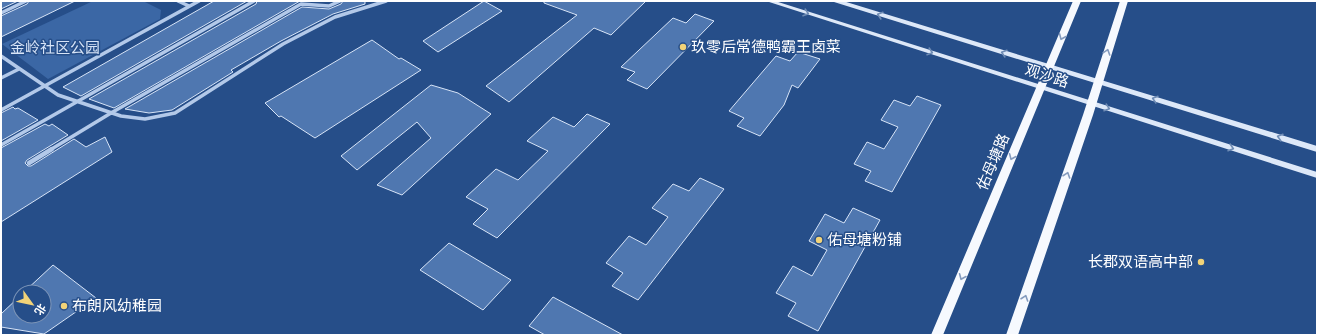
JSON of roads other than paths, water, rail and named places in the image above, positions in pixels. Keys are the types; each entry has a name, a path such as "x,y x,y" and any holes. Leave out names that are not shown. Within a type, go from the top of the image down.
{"main road":[{"name":"观沙路","path":"769,1 1317,175"},
{"name":"观沙路","path":"836,1 1317,149"},
{"name":"佑母塘路","path":"937,335 1077,1"},
{"path":"1012,335 1092,104 1124,1"}],"street":[{"path":"1,13 26,1"},
{"path":"178,1 189,6"},
{"path":"1,110 199,1"},
{"path":"1,145 254,1"},
{"path":"29,163 111,113 301,4 329,6 340,1"},
{"path":"1,56 58,95 121,116 145,119 175,113 284,44 335,17 386,1"},
{"path":"1,78 19,69"}],"place":[{"name":"玖零后常德鸭霸王卤菜","path":"683,47"},
{"name":"佑母塘粉铺","path":"819,240"},
{"name":"长郡双语高中部","path":"1201,262"},
{"name":"布朗风幼稚园","path":"64,306"}],"park label":[{"name":"金岭社区公园","path":"55,48"}]}
